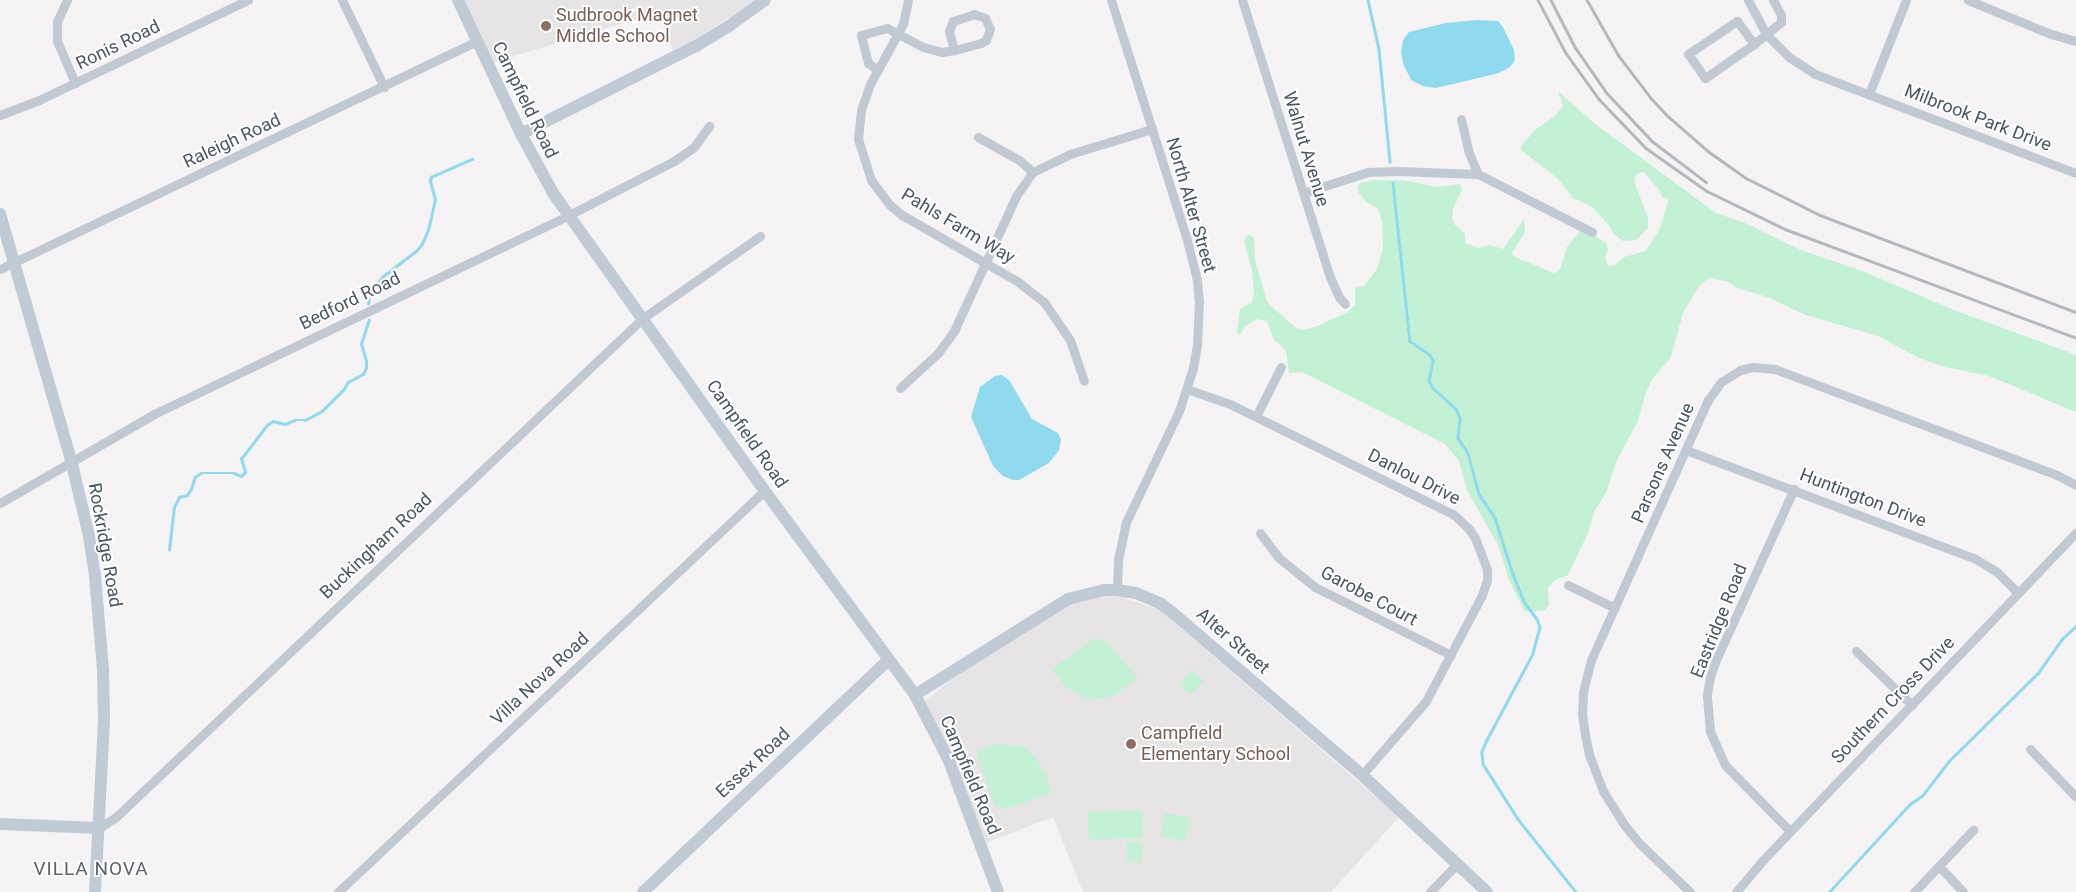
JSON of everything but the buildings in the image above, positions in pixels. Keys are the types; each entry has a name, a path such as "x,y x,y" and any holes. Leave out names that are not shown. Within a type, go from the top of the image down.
{"street":[{"path":"67,0 58,21 57,41 75,83"},
{"name":"Ronis Road","path":"0,115 75,83 248,0"},
{"path":"342,0 384,87"},
{"name":"Campfield Road","path":"458,0 521,134 545,180 568,215 764,490 915,695 949,761 998,892"},
{"path":"521,134 696,46 766,0"},
{"name":"Pahls Farm Way","path":"908,0 907,11 898,34 865,95 858,124 861,152 871,180 879,193 902,215 1017,281 1044,302 1070,340 1084,382"},
{"name":"North Alter Street","path":"1111,0 1186,236 1197,280 1197,345 1187,389 1179,411 1126,522 1118,561 1117,590"},
{"name":"Walnut Avenue","path":"1242,0 1330,277 1345,304"},
{"name":"Milbrook Park Drive","path":"1748,0 1767,35 1783,52 1807,70 1830,81 2076,173"},
{"path":"1754,44 1738,20 1688,54 1705,78 1767,35 1781,22 1773,0"},
{"path":"1869,94 1906,0"},
{"path":"1968,0 2051,34 2076,41"},
{"path":"878,70 868,63 861,35 887,28 934,51 954,50 986,40 990,29 985,18 974,14 952,21 949,31 954,50"},
{"name":"Raleigh Road","path":"0,269 477,41"},
{"path":"1461,120 1478,174"},
{"name":"Bedford Road","path":"0,503 71,460 154,414 568,215 685,155 701,139 709,126"},
{"path":"900,388 947,342 986,263 1016,196 1034,172 1070,154 1152,129"},
{"path":"978,137 1019,160 1034,172"},
{"path":"1303,193 1353,176 1374,172 1478,174 1592,232"},
{"name":"Rockridge Road","path":"0,214 71,460 89,536 100,614 104,721 95,892"},
{"name":"Buckingham Road","path":"99,828 116,817 643,318 760,236"},
{"path":"1256,416 1281,366"},
{"name":"Parsons Avenue","path":"1690,892 1625,826 1603,791 1589,754 1582,714 1583,692 1591,660 1708,400 1721,382 1740,370 1765,367 2057,475 2076,485"},
{"name":"Danlou Drive","path":"1187,389 1230,404 1256,416 1452,514 1469,528 1485,562 1487,580 1434,688 1414,717 1362,775"},
{"name":"Huntington Drive","path":"1686,450 1974,558 1997,572 2018,593"},
{"name":"Eastridge Road","path":"1790,832 1725,765 1710,731 1707,703 1710,677 1716,660 1794,489"},
{"name":"Villa Nova Road","path":"338,892 764,490"},
{"name":"Southern Cross Drive","path":"1736,892 1790,832 2076,532"},
{"name":"Garobe Court","path":"1260,533 1279,558 1315,587 1450,656"},
{"path":"1568,585 1615,608"},
{"name":"Alter Street","path":"915,695 1068,599 1091,592 1117,590 1147,597 1173,612 1362,775 1487,892"},
{"path":"1856,651 1912,705"},
{"name":"Essex Road","path":"643,892 888,660"},
{"path":"2030,749 2076,797"},
{"path":"0,824 99,828"},
{"path":"1914,892 1973,830"},
{"path":"1430,892 1457,864"},
{"path":"1940,866 1963,892"}],"shaded area":[{"name":"Sudbrook Magnet Middle School","path":"465,0 756,0 674,53 658,13 494,62"},
{"name":"Campfield Elementary School","path":"1118,596 1160,610 1399,817 1331,892 1083,892 1053,817 985,843 953,757 926,705 926,700 967,667 1070,603 1092,597"}],"green space":[{"path":"1558,91 1595,124 1716,213 1745,223 1801,250 1862,271 1954,310 2076,355 2076,412 1989,376 1945,367 1919,358 1878,336 1806,315 1767,297 1738,288 1726,281 1709,278 1699,286 1683,313 1671,357 1653,378 1646,392 1637,423 1616,462 1606,493 1594,512 1588,533 1568,575 1555,580 1548,588 1549,604 1545,610 1525,612 1509,580 1499,547 1467,490 1459,461 1445,444 1302,372 1289,373 1286,351 1274,340 1267,321 1257,319 1245,326 1240,335 1237,333 1240,309 1252,302 1254,292 1252,270 1244,241 1248,235 1254,237 1255,260 1267,302 1296,328 1302,330 1315,327 1348,312 1355,305 1355,288 1364,286 1377,269 1383,249 1382,221 1378,209 1365,201 1359,193 1357,186 1362,182 1375,180 1409,181 1437,187 1460,184 1462,190 1453,209 1452,219 1455,225 1465,234 1465,243 1478,248 1490,245 1503,249 1524,219 1525,232 1512,253 1513,256 1554,273 1561,267 1567,247 1580,231 1590,233 1606,243 1608,249 1605,258 1608,266 1615,265 1624,257 1646,251 1660,228 1668,199 1662,197 1660,191 1645,173 1641,172 1636,175 1634,181 1648,218 1648,228 1637,240 1623,241 1614,234 1609,225 1592,207 1573,198 1558,179 1521,150 1521,146 1535,130 1555,116 1563,106"},
{"path":"1094,639 1104,640 1138,678 1113,696 1098,699 1084,698 1065,686 1052,669"},
{"path":"1192,670 1204,681 1191,695 1179,684"},
{"path":"998,744 1024,747 1035,757 1045,773 1052,793 1005,809 995,806 976,751"},
{"path":"1142,810 1143,838 1089,840 1088,812"},
{"path":"1165,813 1190,818 1185,841 1160,837"},
{"path":"1127,842 1141,842 1141,863 1127,863"}],"water":[{"path":"1478,20 1498,21 1503,27 1514,50 1515,60 1510,67 1499,73 1436,88 1423,86 1411,80 1403,63 1401,52 1403,40 1409,32 1446,23"},
{"path":"1002,375 1009,380 1032,419 1058,433 1061,439 1059,450 1049,463 1019,480 1003,476 993,466 971,417 980,387 995,376"}],"waterway":[{"path":"1368,0 1379,49 1390,161"},
{"path":"373,290 382,277 416,251 422,244 428,230 435,200 430,181 431,177 472,159"},
{"path":"1393,183 1410,341 1430,355 1433,361 1429,381 1433,388 1456,409 1460,418 1458,438 1468,453 1479,494 1495,518 1513,574 1525,603 1537,619 1540,627 1533,654 1482,752 1483,764 1518,819 1576,892"},
{"path":"368,304 369,299"},
{"path":"169,550 174,507 179,497 187,495 195,477 201,473 234,473 241,476 245,472 241,459 267,425 273,421 285,424 295,420 305,420 322,411 344,389 348,382 363,374 366,368 366,361 361,344 369,320"},
{"path":"1829,892 1910,804 1922,796 1949,761 2038,673 2062,639 2076,626"}],"railway":[{"path":"1538,0 1566,53 1599,99 1646,148 1707,191 1785,229 2076,338"},
{"path":"1551,0 1575,47 1607,93 1652,141 1706,182"},
{"path":"1587,0 1619,56 1651,98 1669,117 1708,151 1746,178 1820,215 2076,312"}],"place":[{"name":"Sudbrook Magnet Middle School","path":"546,26"},
{"name":"Campfield Elementary School","path":"1131,744"}],"district":[{"name":"VILLA NOVA","path":"91,869"}]}
